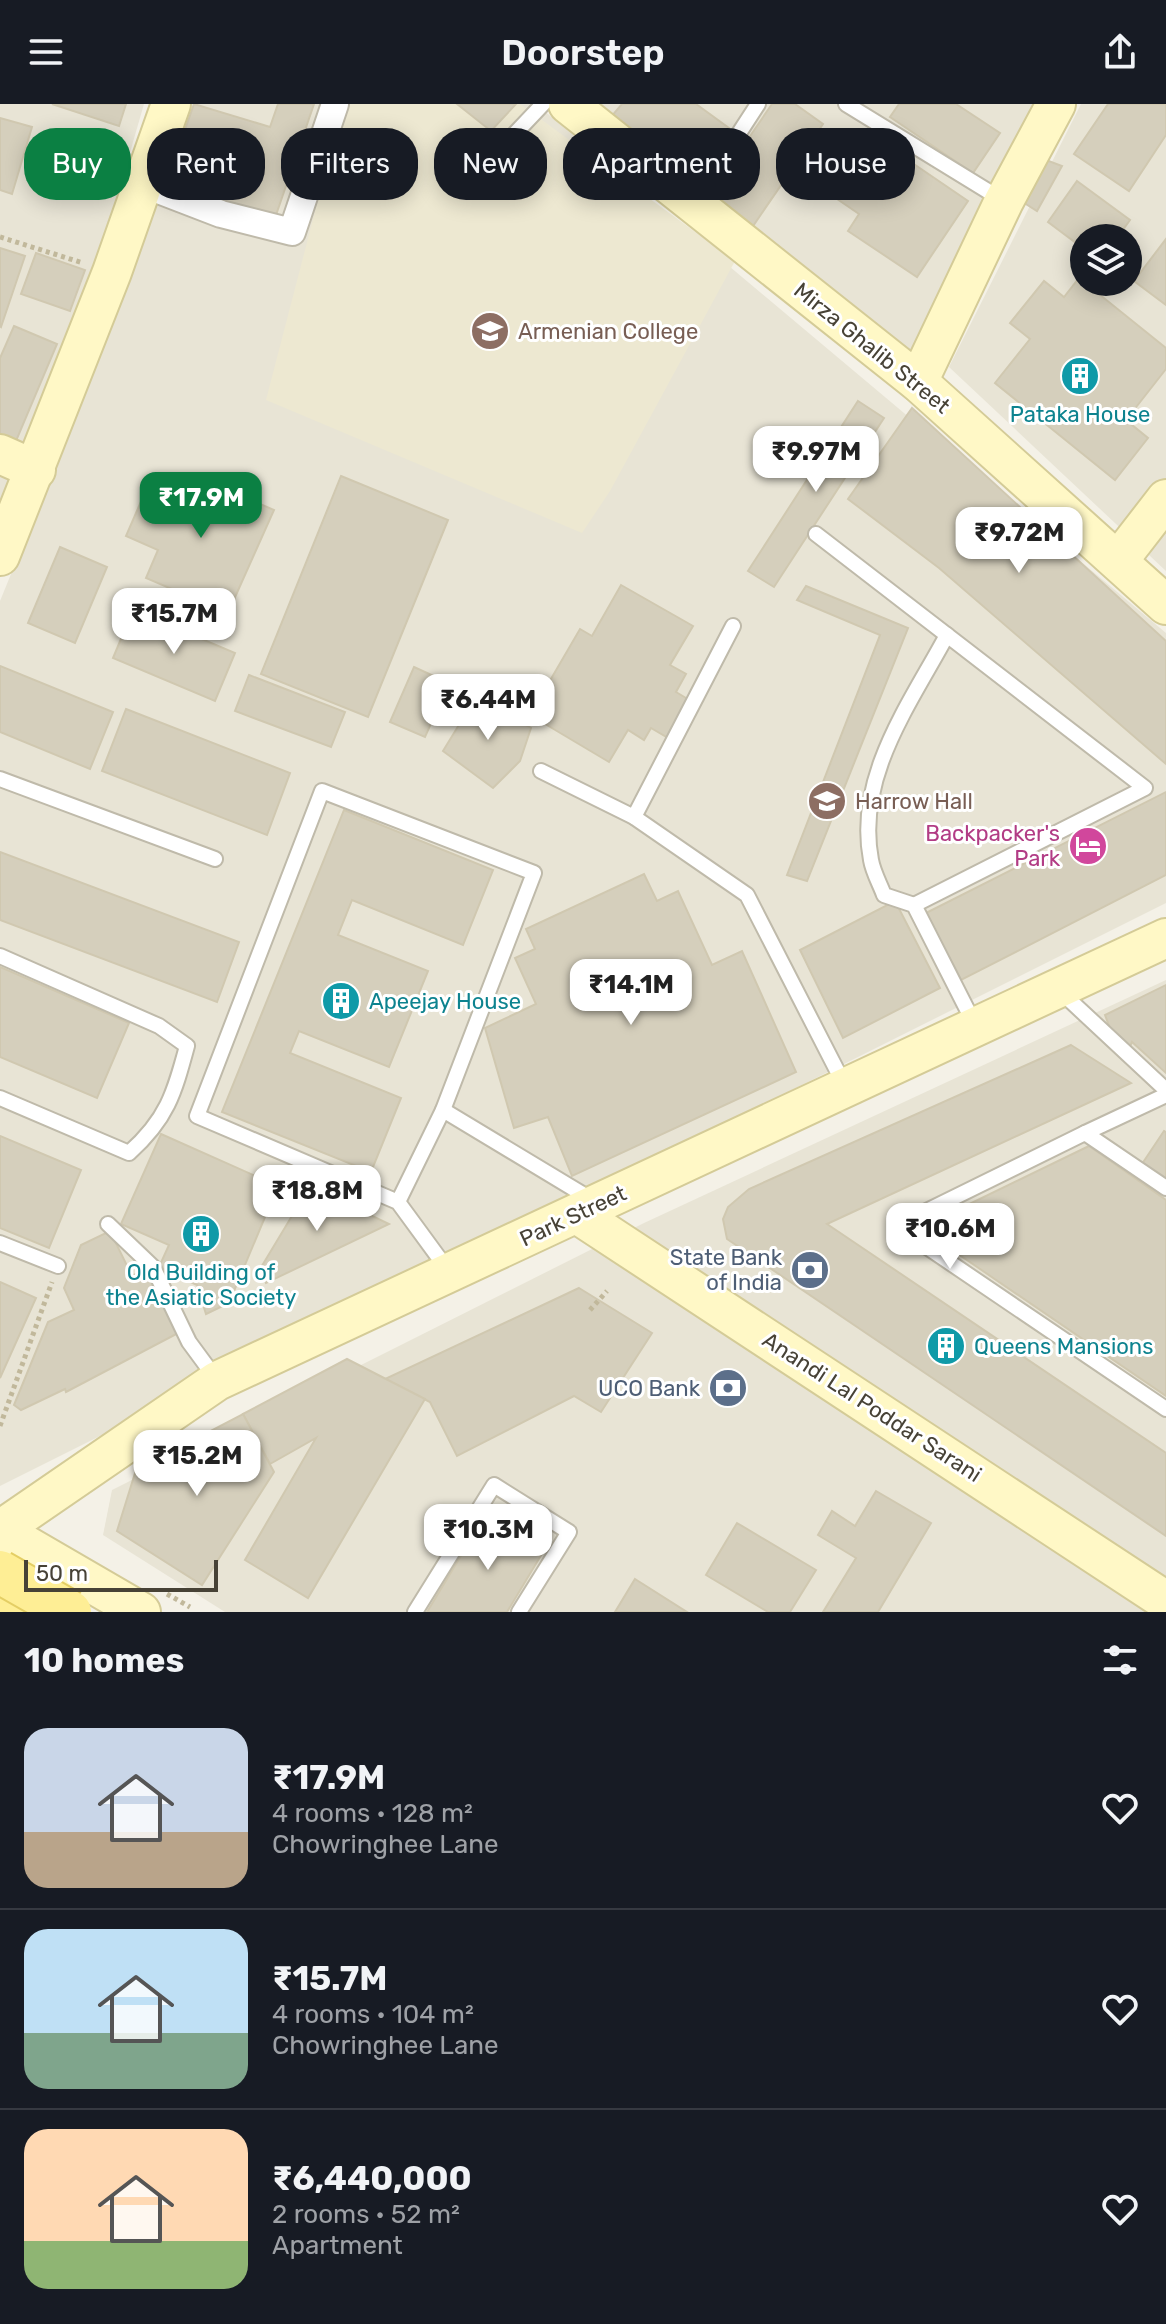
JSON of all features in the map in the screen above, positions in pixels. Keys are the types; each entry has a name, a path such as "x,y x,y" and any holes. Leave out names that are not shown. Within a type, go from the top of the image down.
{"main road":[{"path":"0,556 112,272 171,104"},
{"name":"Mirza Ghalib Street","path":"568,104 918,382 1166,605"},
{"path":"918,382 1004,201 1056,104"},
{"path":"0,454 36,470"},
{"path":"1118,561 1166,499"},
{"name":"Park Street","path":"0,1530 217,1381 1166,938"},
{"name":"Anandi Lal Poddar Sarani","path":"588,1209 1166,1601"},
{"path":"0,1530 141,1612"},
{"path":"0,1572 70,1612"},
{"path":"0,1604 14,1612"}],"street":[{"path":"143,184 221,214 292,232 335,104"}],"lane":[{"path":"520,128 543,104"},
{"path":"693,205 758,104"},
{"path":"846,104 1004,201"},
{"path":"816,534 1145,788 914,905"},
{"path":"634,817 733,626"},
{"path":"947,635 880,760 870,795 871,860 884,895 914,905 977,1028"},
{"path":"541,771 634,817 747,895 847,1089"},
{"path":"0,779 215,859"},
{"path":"398,1202 443,1110 534,873 322,791 197,1116 398,1202 450,1273"},
{"path":"0,956 159,1026 187,1046 175,1091 154,1131 129,1153 0,1098"},
{"path":"1058,989 1166,1092 896,1226 1166,1409"},
{"path":"443,1110 588,1209"},
{"path":"1085,1133 1166,1188"},
{"path":"108,1224 153,1267 189,1342 217,1381"},
{"path":"0,1243 58,1266"},
{"path":"415,1612 494,1485 569,1532 519,1612"}],"path":[{"path":"0,237 112,272"},
{"path":"0,1426 58,1266"},
{"path":"590,1310 607,1291"}],"shaded area":[{"path":"0,104 144,104 131,149 131,128 24,128 24,200 116,200 0,516"},
{"path":"170,104 536,104 565,128 563,200 650,200 1166,633 1166,903 0,1486 0,601 58,459 147,177 147,200 265,200 265,128 162,128"},
{"name":"Armenian College","path":"343,104 520,104 563,135 563,200 651,200 735,261 610,491 582,533 266,400 318,200 418,200 418,128 337,128"},
{"path":"600,104 1036,104 910,352 720,200 760,200 760,128 630,128"},
{"path":"1081,104 1166,104 1166,571 949,367"},
{"path":"1166,980 1166,1612 225,1612 103,1535 112,1490 644,1223"}],"building":[{"path":"52,104 126,104 119,126"},
{"path":"194,104 270,127 278,104 314,104 306,128 281,128 281,200 275,218 222,200 265,200 265,128 186,128"},
{"path":"457,104 516,104 494,128 487,128"},
{"path":"622,104 696,104 729,128 622,128 610,118"},
{"path":"772,104 795,104 823,124 820,128 776,128 776,192 753,226 715,200 760,200 760,128 756,128"},
{"path":"899,104 956,104 1000,133 973,173 915,134 915,128 906,128 890,117"},
{"path":"1108,104 1166,104 1166,135 1129,191 1074,154"},
{"path":"0,118 32,127 24,128 24,154 12,194 0,190"},
{"path":"1038,157 1062,166 1037,211 1018,199"},
{"path":"915,165 968,201 917,277 848,231 859,214 839,200 915,200"},
{"path":"1077,181 1130,220 1127,224 1070,224 1070,238 1048,222"},
{"path":"1166,239 1166,305 1142,287 1142,270"},
{"path":"0,248 25,256 1,327 0,326"},
{"path":"36,253 85,270 70,311 21,294"},
{"name":"Pataka House","path":"1044,281 1064,297 1070,289 1070,296 1101,296 1166,348 1166,369 1126,420 1148,438 1115,480 995,383 1030,339 1010,323"},
{"path":"14,326 57,344 16,441 0,434 0,358"},
{"path":"858,401 884,418 774,587 748,571"},
{"path":"912,408 1166,641 1166,764 939,568 848,499"},
{"path":"191,474 274,510 228,613 146,578 158,550 126,536 146,490 178,504"},
{"path":"341,476 448,520 368,717 261,674"},
{"path":"60,547 107,567 75,643 28,623"},
{"path":"621,585 693,626 670,665 686,674 676,692 691,701 670,739 651,728 644,740 628,730 609,762 530,715 580,629 592,636"},
{"name":"Harrow Hall","path":"806,586 908,628 807,881 787,875 880,635 797,600"},
{"path":"133,610 235,653 215,701 113,658"},
{"path":"0,666 113,712 90,769 0,732"},
{"path":"414,667 449,683 425,737 390,722"},
{"path":"249,675 345,712 331,747 235,711"},
{"path":"476,697 531,728 520,761 493,788 443,751"},
{"path":"126,709 290,773 267,835 102,771"},
{"path":"1166,792 1166,875 961,980 926,913"},
{"name":"Apeejay House","path":"344,810 493,870 463,945 352,900 338,935 428,971 389,1067 299,1031 290,1053 401,1098 371,1172 222,1112"},
{"path":"0,852 239,942 217,1002 0,920"},
{"path":"644,874 657,901 678,891 712,965 742,951 796,1072 572,1176 548,1117 514,1128 485,1028 536,1004 515,958 535,949 526,929"},
{"path":"895,901 940,988 843,1038 800,950"},
{"path":"0,967 129,1023 97,1098 0,1057"},
{"path":"1166,985 1166,1073 1132,1042 1128,1051 1111,1031 1105,1015"},
{"name":"Queens Mansions","path":"1071,1045 1131,1083 827,1224 1166,1453 1166,1536 727,1239 723,1219 728,1207 749,1189"},
{"path":"1166,1132 1166,1180 1142,1164"},
{"name":"Old Building of the Asiatic Society","path":"161,1134 278,1186 229,1303 206,1314 197,1285 159,1267 169,1245 121,1224"},
{"path":"0,1136 81,1170 49,1248 0,1228"},
{"path":"1089,1146 1166,1200 1166,1396 920,1228"},
{"path":"310,1186 389,1224 266,1283 260,1269"},
{"path":"110,1231 132,1276 151,1266 182,1331 66,1392 65,1389 21,1410 14,1405 48,1322 74,1310 64,1288 81,1245"},
{"path":"0,1282 36,1298 0,1378"},
{"path":"579,1288 652,1333 601,1412 574,1396 457,1456 430,1402 385,1379"},
{"path":"347,1359 425,1399 308,1598 245,1560 316,1438 270,1464 243,1414"},
{"path":"243,1414 274,1472 202,1585 117,1531 136,1470"},
{"path":"876,1491 931,1523 878,1612 823,1612 856,1558 818,1535 832,1511 855,1526"},
{"path":"485,1516 543,1552 507,1612 427,1612"},
{"path":"737,1523 816,1570 790,1612 768,1612 706,1575"},
{"path":"635,1579 687,1612 615,1612"}],"place":[{"name":"Armenian College","path":"490,331"},
{"name":"Pataka House","path":"1080,376"},
{"name":"Harrow Hall","path":"827,801"},
{"name":"Backpacker's Park","path":"1088,846"},
{"name":"Apeejay House","path":"341,1001"},
{"name":"Old Building of the Asiatic Society","path":"201,1234"},
{"name":"State Bank of India","path":"810,1270"},
{"name":"Queens Mansions","path":"946,1346"},
{"name":"UCO Bank","path":"728,1388"}]}
